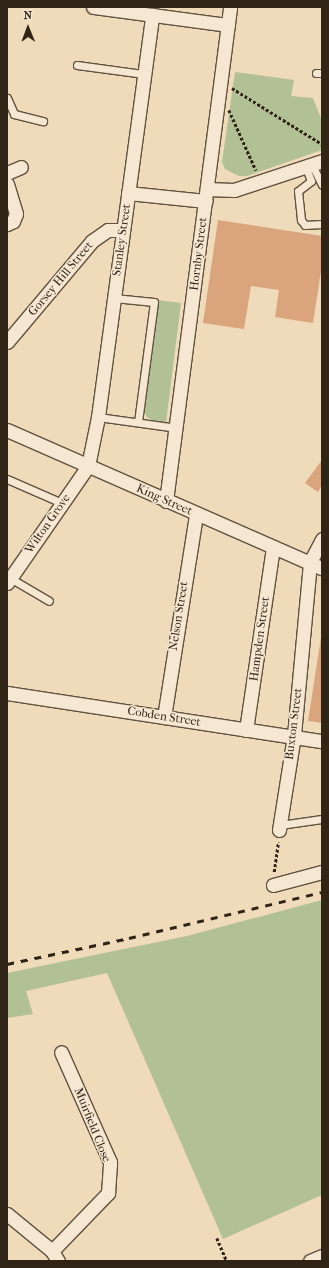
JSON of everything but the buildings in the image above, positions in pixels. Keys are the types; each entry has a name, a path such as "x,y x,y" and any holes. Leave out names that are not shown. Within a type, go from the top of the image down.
{"street":[{"path":"93,7 154,12 228,25"},
{"name":"Hornby Street","path":"166,501 219,107 230,7"},
{"name":"Stanley Street","path":"88,466 98,417 144,74 154,12"},
{"path":"128,193 207,195 234,190 313,165"},
{"path":"7,173 20,166"},
{"path":"7,184 16,214 13,221 7,224"},
{"name":"Gorsey Hill Street","path":"7,342 92,241 108,230 123,230"},
{"name":"King Street","path":"7,430 273,548 322,568"},
{"name":"Wilton Grove","path":"9,580 88,466"},
{"name":"Nelson Street","path":"164,717 196,514"},
{"path":"310,562 322,539"},
{"name":"Hampden Street","path":"246,730 273,548"},
{"name":"Buxton Street","path":"280,828 294,735 310,562"},
{"name":"Cobden Street","path":"7,693 246,730 294,735 322,741"},
{"path":"273,885 322,872"},
{"name":"Muirfield Close","path":"55,1256 108,1193 110,1162 62,1052"},
{"path":"7,1214 55,1256"},
{"path":"310,1261 322,1256"}],"lane":[{"path":"77,64 144,74"},
{"path":"7,98 14,114 43,122"},
{"path":"313,165 322,185"},
{"path":"313,165 311,181 298,191 301,220 305,225 322,224"},
{"path":"114,298 154,302 138,422"},
{"path":"98,417 177,428"},
{"path":"7,479 62,503"},
{"path":"9,580 49,601"},
{"path":"280,828 322,819"}],"path":[{"path":"222,81 322,144"},
{"path":"219,107 230,110 261,182"},
{"path":"273,885 280,828"},
{"path":"217,1238 227,1261"}],"green space":[{"path":"235,72 294,80 291,96 313,98 322,121 322,150 247,176 239,176 225,169 222,162"},
{"path":"158,300 181,303 166,423 152,421 146,416 144,408"},
{"path":"322,900 322,1195 223,1239 107,973 26,991 33,1014 7,1018 7,973 187,936"}],"railway":[{"path":"7,964 129,938 322,892"}]}
